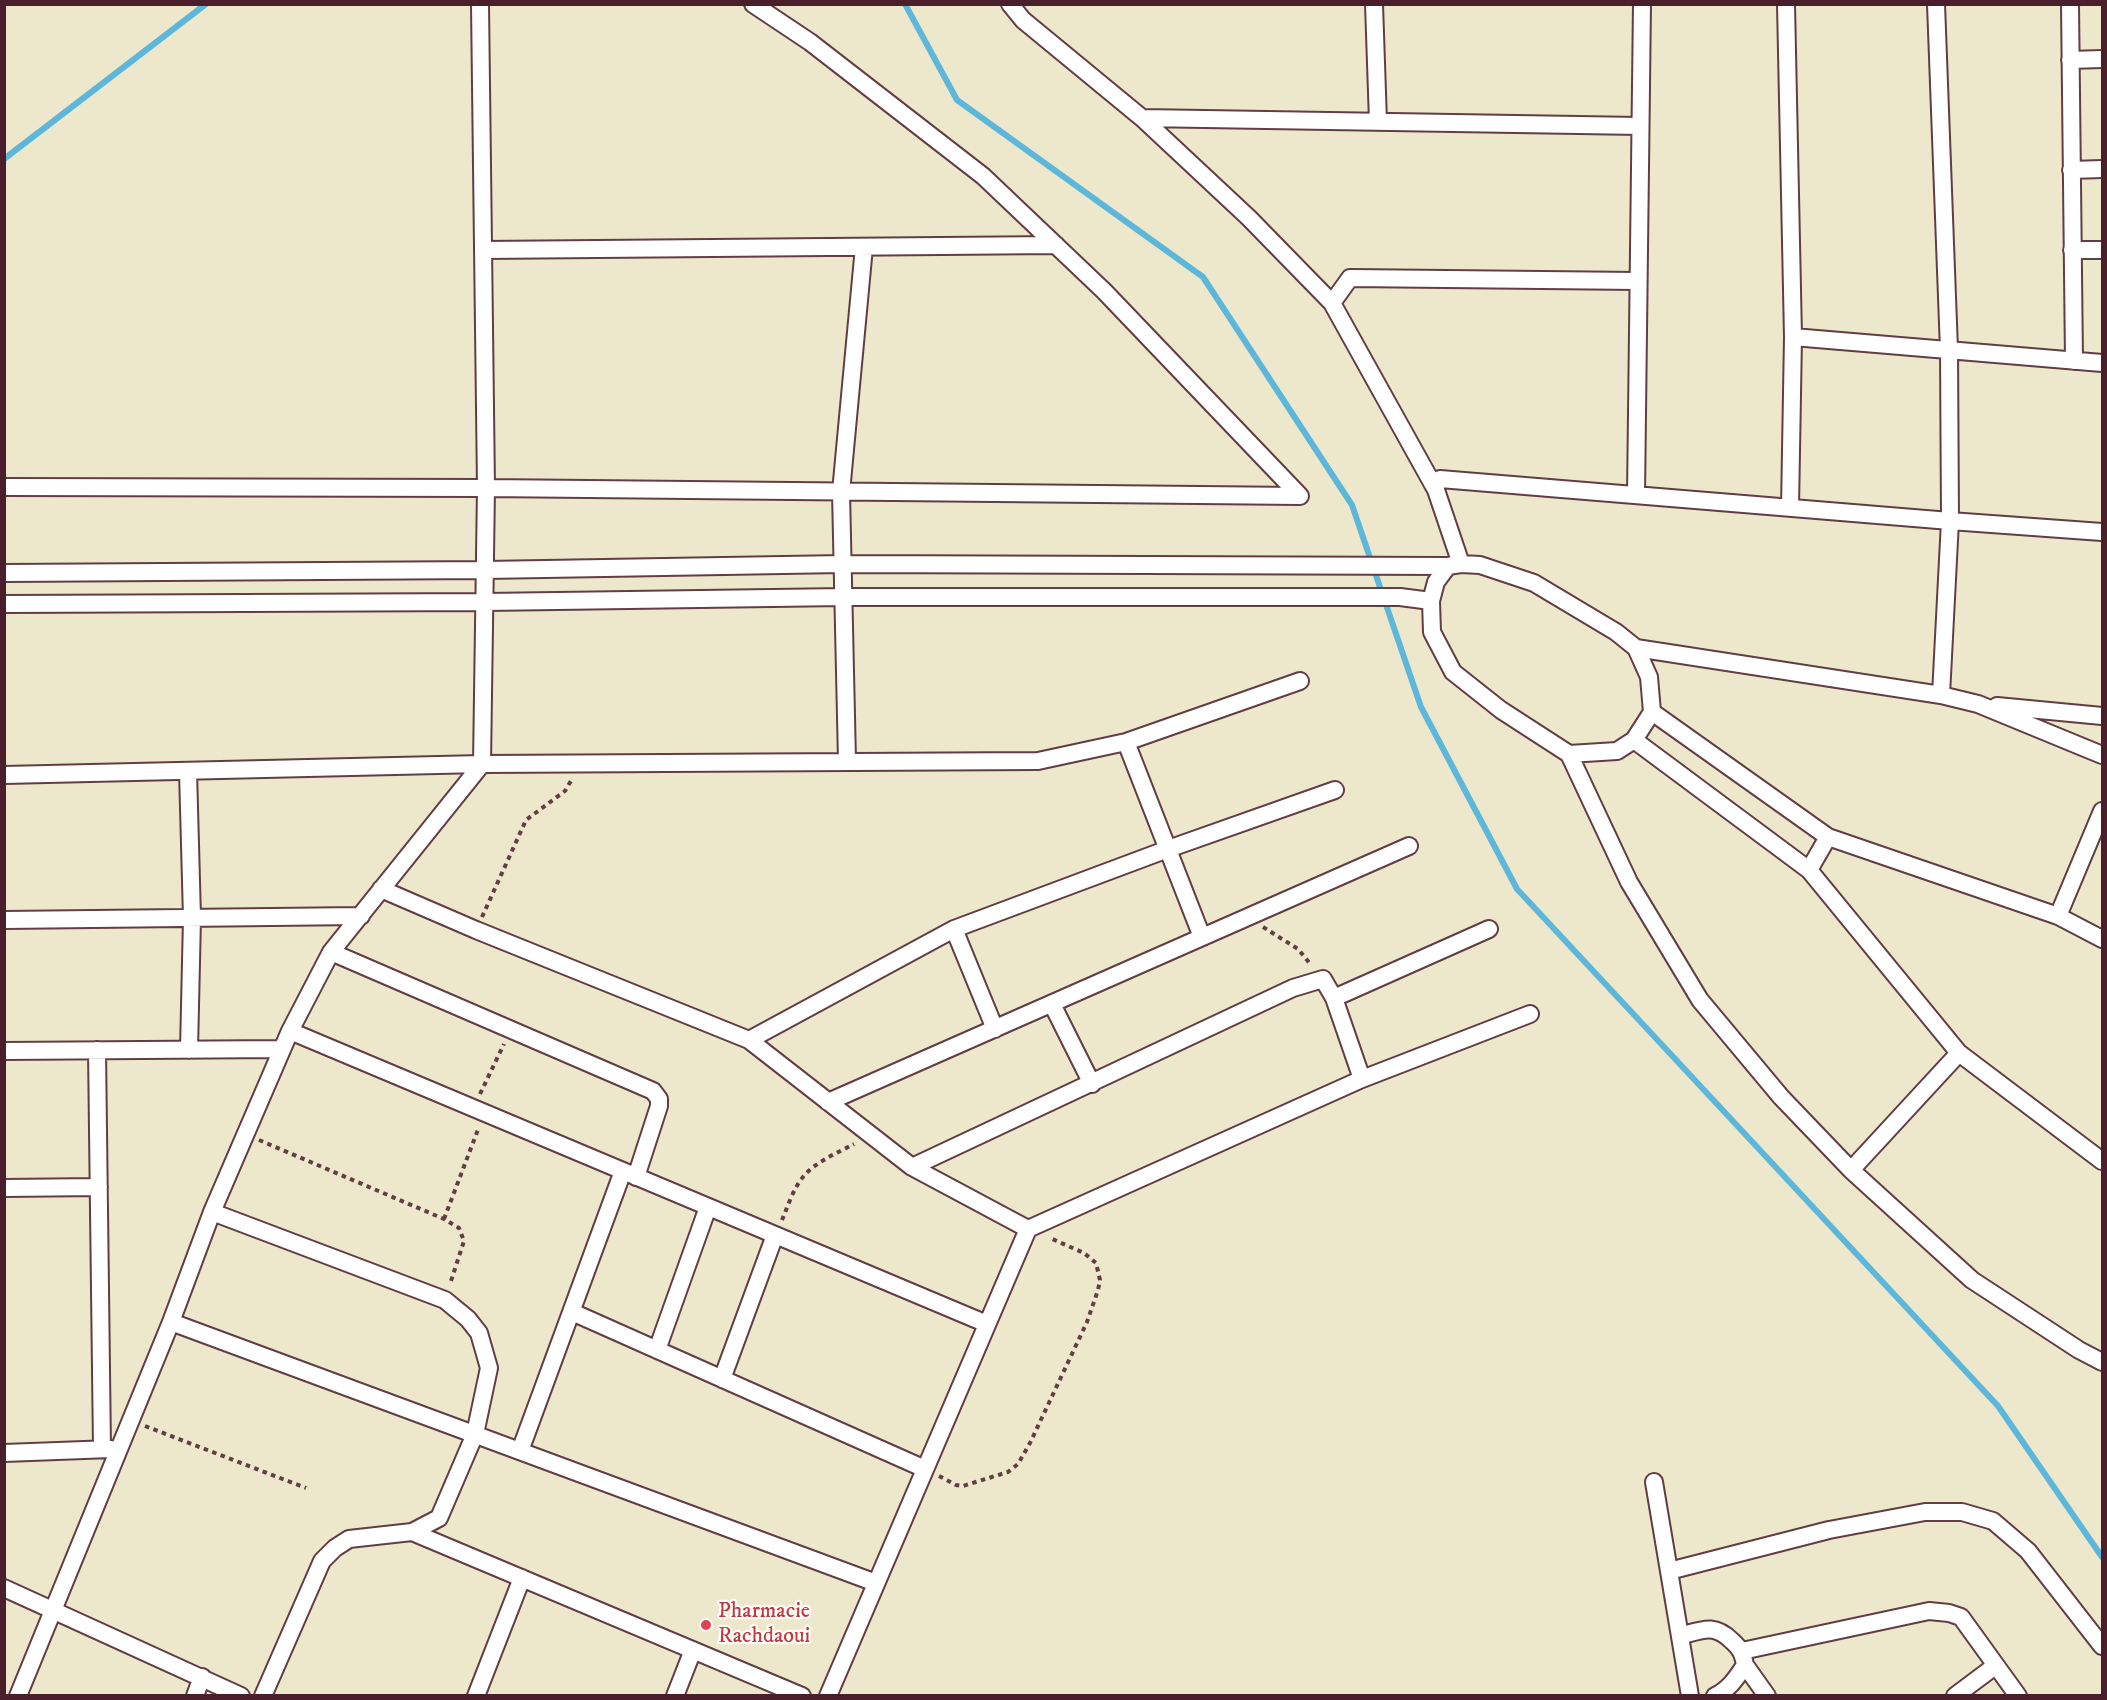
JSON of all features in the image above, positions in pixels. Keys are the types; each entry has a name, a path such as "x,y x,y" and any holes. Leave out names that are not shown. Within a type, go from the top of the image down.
{"street":[{"path":"18,1695 52,1610 110,1449 130,1420 171,1322 212,1212 281,1049 331,952 482,764 486,488 480,4"},
{"path":"4,487 486,488 1300,496 1104,291 983,176 810,42 753,4"},
{"path":"1010,4 1023,20 1142,118 1249,218 1332,303 1436,490"},
{"path":"1374,4 1378,122"},
{"path":"1636,495 1642,4"},
{"path":"1786,4 1793,337 1790,508"},
{"path":"1936,4 1949,350 1950,521 1941,695"},
{"path":"2070,4 2074,361"},
{"path":"2070,60 2103,59"},
{"path":"1142,118 1640,126"},
{"path":"2072,170 2103,169"},
{"path":"483,250 1056,245"},
{"path":"847,761 841,492 864,247"},
{"path":"2072,250 2103,250"},
{"path":"1332,303 1350,278 1638,281"},
{"path":"1793,337 2103,363"},
{"path":"1455,565 1436,490 1436,484 1440,479 1446,478 2103,532"},
{"path":"4,573 485,570 843,564 1397,567 1480,565 1534,583 1616,632 1636,648 1648,677 1652,712 1634,740 1617,751 1569,754"},
{"path":"1455,565 1436,582 1431,601 1432,632 1453,672 1501,710 1569,754 1629,882 1700,1000 1781,1097 1851,1170 1972,1280 2079,1350 2103,1362"},
{"path":"4,604 485,602 844,597 1400,597 1431,601"},
{"path":"1636,648 1941,695 1978,704 2103,716"},
{"path":"4,775 482,764 1038,760 1126,742 1300,681"},
{"path":"1978,704 2103,755"},
{"path":"1652,712 1827,837 2058,916 2103,939"},
{"path":"1634,740 1809,870 1959,1053 2103,1161"},
{"path":"1126,742 1202,937"},
{"path":"188,771 192,918 189,1050"},
{"path":"750,1040 954,928 1335,790"},
{"path":"2058,916 2103,811"},
{"path":"1809,870 1827,837"},
{"path":"828,1102 1409,846"},
{"path":"381,890 750,1040 912,1167 1028,1228"},
{"path":"4,920 361,916"},
{"path":"954,928 995,1029"},
{"path":"1334,998 1489,929"},
{"path":"331,952 653,1091 658,1099 658,1106 572,1312 520,1451"},
{"path":"912,1167 1293,988 1323,979 1334,998 1362,1078"},
{"path":"1052,1004 1092,1084"},
{"path":"828,1695 1028,1228 1362,1078 1530,1014"},
{"path":"290,1031 987,1324"},
{"path":"4,1051 281,1049"},
{"path":"97,1050 99,1187 110,1449"},
{"path":"1851,1170 1959,1053"},
{"path":"4,1188 99,1187"},
{"path":"657,1350 708,1207"},
{"path":"212,1212 445,1300 468,1319 479,1333 489,1368 475,1434 440,1518 412,1532 349,1539 335,1548 322,1561 263,1695"},
{"path":"722,1379 776,1236"},
{"path":"572,1312 925,1469"},
{"path":"171,1322 876,1583"},
{"path":"4,1453 110,1449"},
{"path":"1654,1482 1690,1695"},
{"path":"1669,1571 1829,1530 1925,1512 1962,1512 1993,1521 2028,1551 2103,1646"},
{"path":"412,1532 802,1695"},
{"path":"476,1695 522,1578"},
{"path":"4,1588 241,1695"},
{"path":"1744,1658 1929,1611 1949,1613 1961,1617 2018,1695"},
{"path":"1680,1636 1704,1629 1722,1631 1744,1658 1767,1695"},
{"path":"675,1695 693,1650"},
{"path":"1715,1695 1721,1693 1736,1680 1744,1658"},
{"path":"1955,1695 1995,1666"},
{"path":"195,1695 202,1677"}],"path":[{"path":"476,930 526,820 566,791 572,781 574,763"},
{"path":"1247,918 1298,949 1323,979"},
{"path":"444,1219 479,1111 511,1029"},
{"path":"245,1133 444,1219 459,1228 464,1241 445,1300"},
{"path":"776,1236 791,1197 803,1177 826,1159 871,1135"},
{"path":"925,1469 956,1485 963,1486 1015,1468 1030,1443 1087,1322 1100,1280 1096,1263 1084,1252 1028,1228"},
{"path":"130,1420 306,1488"}],"waterway":[{"path":"4,159 206,4"},
{"path":"905,4 957,100 1203,277 1352,505 1421,707 1517,889 1998,1406 2102,1557"}],"place":[{"name":"Pharmacie Rachdaoui","path":"706,1625"}]}
